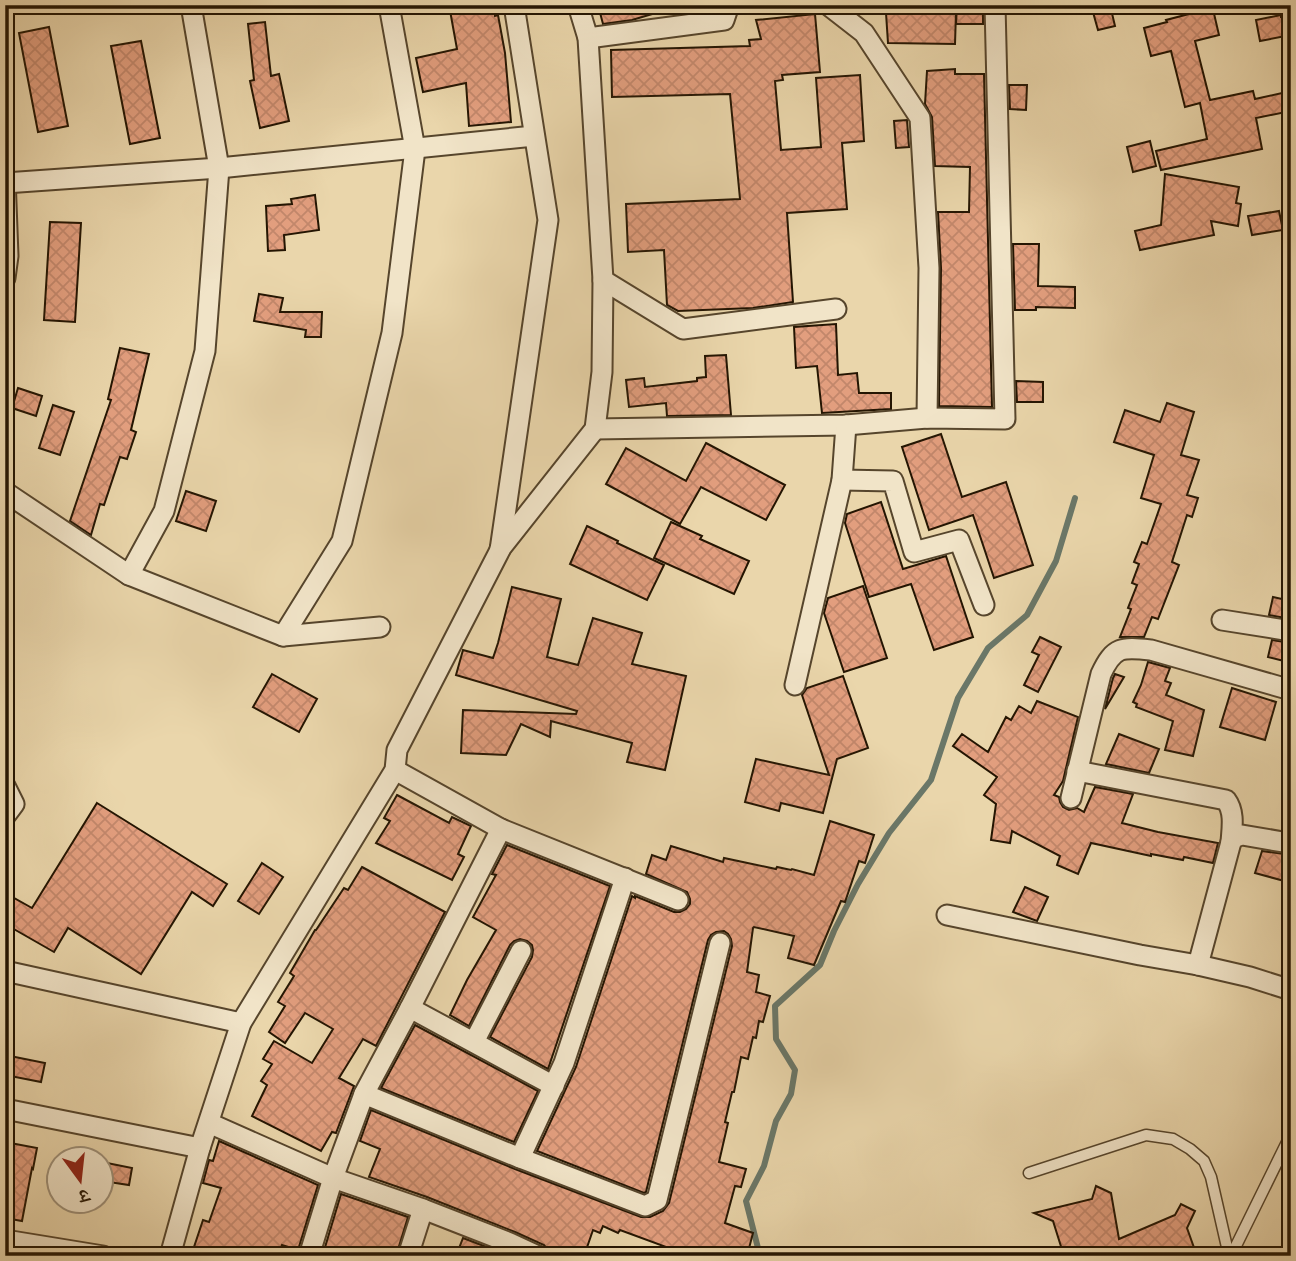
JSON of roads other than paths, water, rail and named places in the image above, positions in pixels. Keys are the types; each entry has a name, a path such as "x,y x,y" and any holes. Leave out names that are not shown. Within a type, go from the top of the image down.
{"street":[{"path":"129,575 163,511 205,351 219,168 191,5"},
{"path":"283,636 342,541 392,333 415,149 388,5"},
{"path":"500,550 548,220 514,5"},
{"path":"170,1256 200,1149 241,1023 395,770 397,750 500,550 595,429 602,372 603,280 589,38 578,5"},
{"path":"589,38 724,20 729,5"},
{"path":"828,5 864,33 920,118 929,268 927,418"},
{"path":"595,429 846,425 927,418 1005,419 995,5"},
{"path":"5,278 8,256 6,181 219,168 534,136"},
{"path":"603,280 683,329 836,309"},
{"path":"795,685 842,480 846,425"},
{"path":"842,480 893,481 914,552 959,540 984,605"},
{"path":"5,492 129,575 283,636 380,626"},
{"path":"1222,620 1291,631"},
{"path":"1071,798 1101,674 1109,657 1119,651 1131,648 1151,650 1291,690"},
{"path":"395,770 501,829 678,900"},
{"path":"1077,771 1226,800 1230,806 1231,842 1198,965"},
{"path":"5,786 14,804 5,816"},
{"path":"309,1256 333,1178 364,1094 501,829"},
{"path":"1231,842 1234,837 1242,835 1289,843"},
{"path":"520,1158 564,1063 625,878"},
{"path":"947,915 1198,965 1291,990"},
{"path":"364,1094 645,1206 657,1200 720,943"},
{"path":"474,1042 521,951"},
{"path":"5,971 241,1023"},
{"path":"410,1008 554,1086"},
{"path":"5,1109 200,1149"},
{"path":"209,1123 333,1178 423,1209 508,1249 538,1256"},
{"path":"408,1256 423,1209"},
{"path":"5,1240 103,1256"}],"lane":[{"path":"1230,1256 1291,1134"},
{"path":"1029,1173 1146,1135 1173,1139 1204,1161 1211,1177 1230,1256"}],"waterway":[{"path":"760,1256 746,1201 764,1166 776,1121 791,1094 795,1070 776,1039 775,1006 820,965 858,884 889,833 931,780 958,698 988,648 1027,615 1056,561 1075,498"}]}
